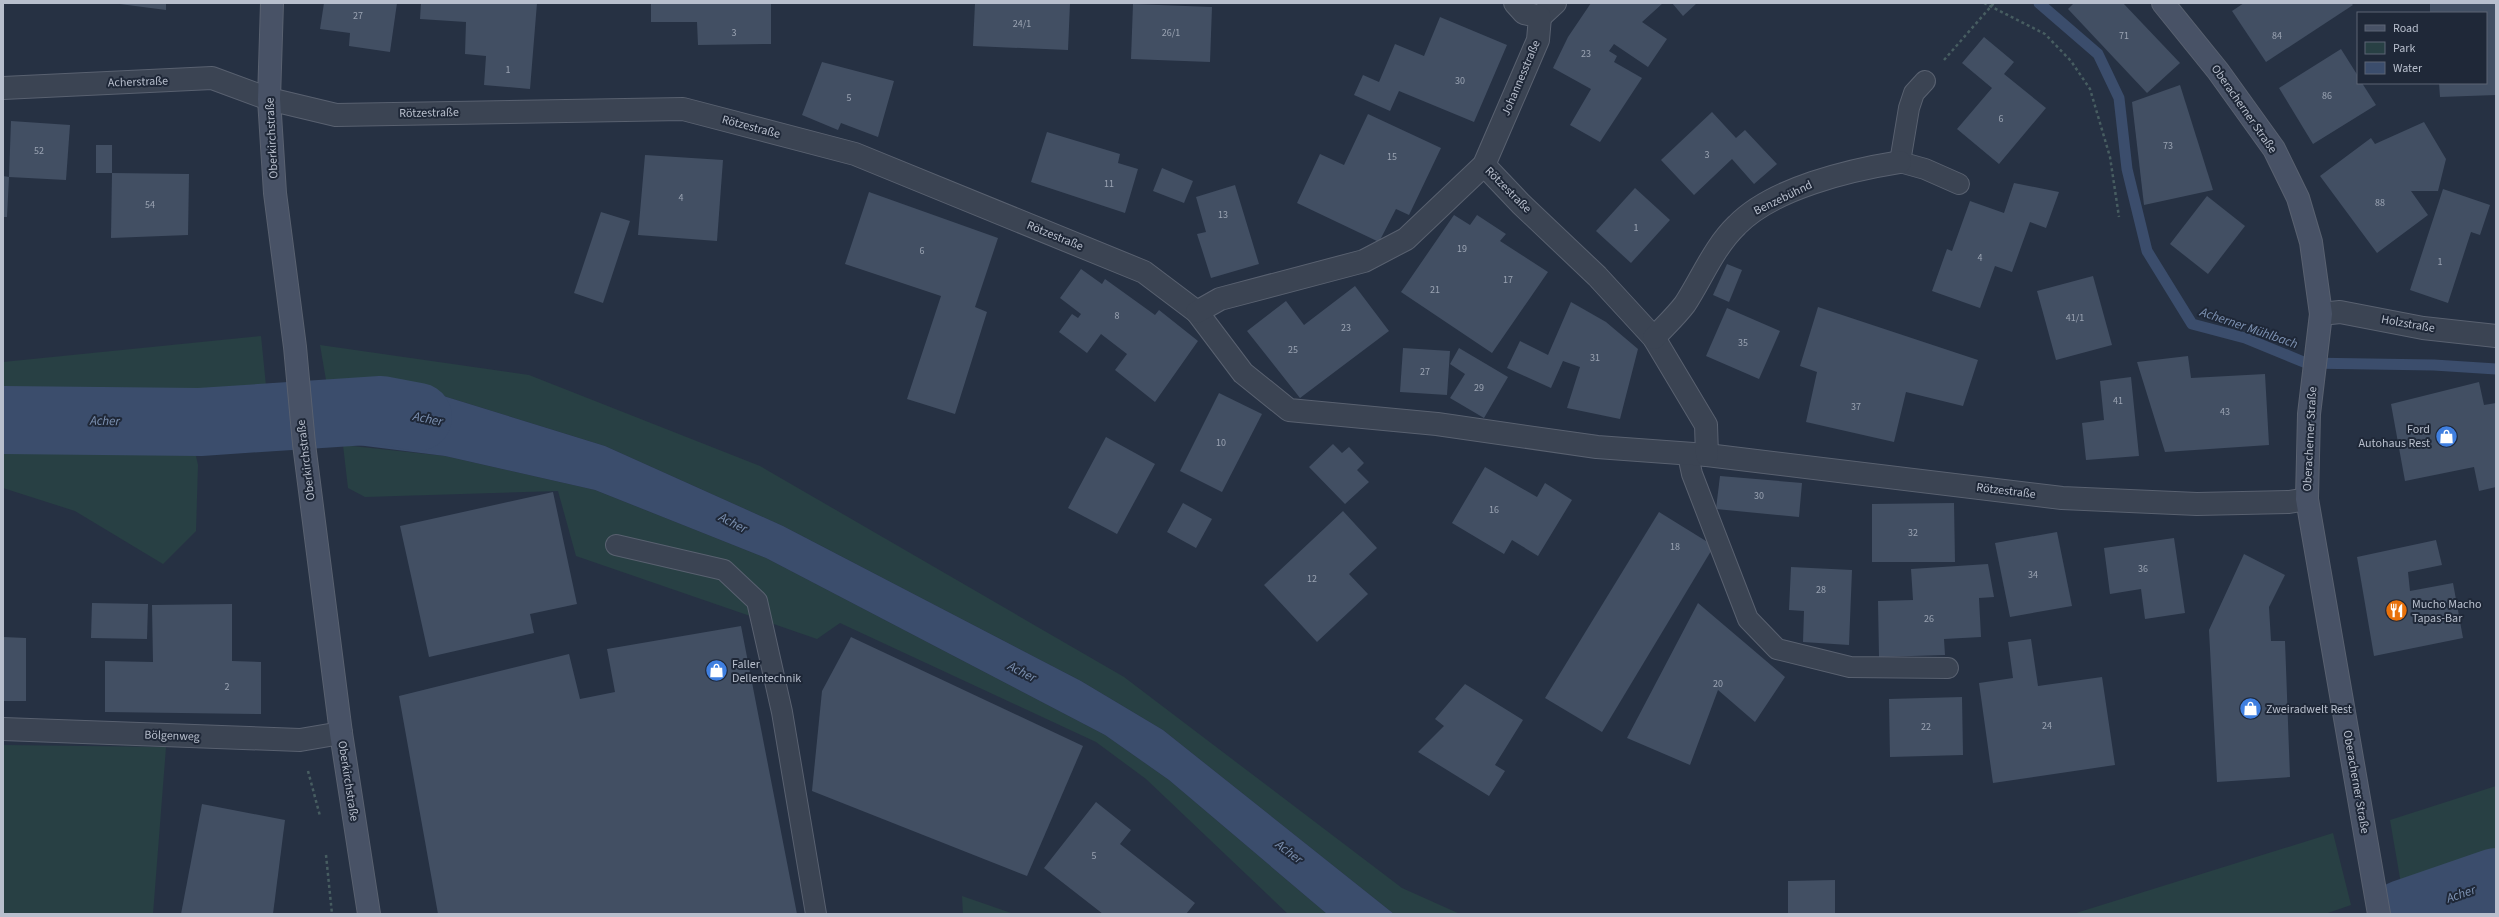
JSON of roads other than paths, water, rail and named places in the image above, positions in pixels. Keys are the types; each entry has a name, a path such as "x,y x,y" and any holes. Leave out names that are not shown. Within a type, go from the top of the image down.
{"street":[{"name":"Oberkirchstraße","path":"272,3 269,98 275,193 295,347 304,444 340,733 369,914"},
{"name":"Johannesstraße","path":"1484,165 1538,40 1548,10 1524,13 1515,3"},
{"name":"Oberacherner Straße","path":"2163,3 2218,71 2274,149 2298,198 2311,242 2321,314 2315,350 2312,389 2307,499 2369,864 2379,914"},
{"name":"Acherstraße","path":"3,88 212,78 269,98"},
{"name":"Rötzestraße","path":"269,98 336,115 683,109 855,154 1144,272 1197,312 1243,373 1289,410 1437,424 1597,447 1697,455 2062,498 2197,504 2289,502 2307,499"},
{"name":"Benzebühnd","path":"1654,338 1684,305 1723,241 1737,224 1754,212 1824,178 1866,167 1900,162"},
{"name":"Rötzestraße","path":"1197,312 1220,300 1364,261 1406,239 1484,165 1521,204 1597,276 1654,338 1706,425 1697,455"},
{"name":"Holzstraße","path":"2321,314 2340,312 2422,328 2496,336"},
{"name":"Bölgenweg","path":"3,729 300,740 340,733"}],"lane":[{"path":"1900,162 1909,108 1914,93 1925,81"},
{"name":"Benzebühnd","path":"1900,162 1925,169 1959,184"},
{"path":"1697,455 1692,474 1748,619 1777,649 1850,667 1948,668"},
{"path":"616,545 724,570 757,600 782,712 816,914"}],"water":[{"path":"326,380 437,394 605,446 783,526 1081,681 1163,730 1394,914 1327,914 1169,780 1105,735 766,558 595,490 445,456 325,441"},
{"path":"266,386 272,433 3,441 3,395"},
{"path":"2496,853 2496,898 2449,914 2405,914 2401,884"}],"waterway":[{"name":"Acherner Mühlbach","path":"2039,3 2098,54 2119,98 2127,169 2147,251 2192,324 2245,338 2306,363 2434,365 2496,369"},
{"name":"Acher","path":"3,420 200,422 381,410 418,417"},
{"name":"Acher","path":"2403,914 2496,882"}],"place":[{"name":"Ford Autohaus Rest","path":"2446,436"},
{"name":"Mucho Macho Tapas-Bar","path":"2396,611"},
{"name":"Faller Dellentechnik","path":"717,671"},
{"name":"Zweiradwelt Rest","path":"2250,709"}]}
